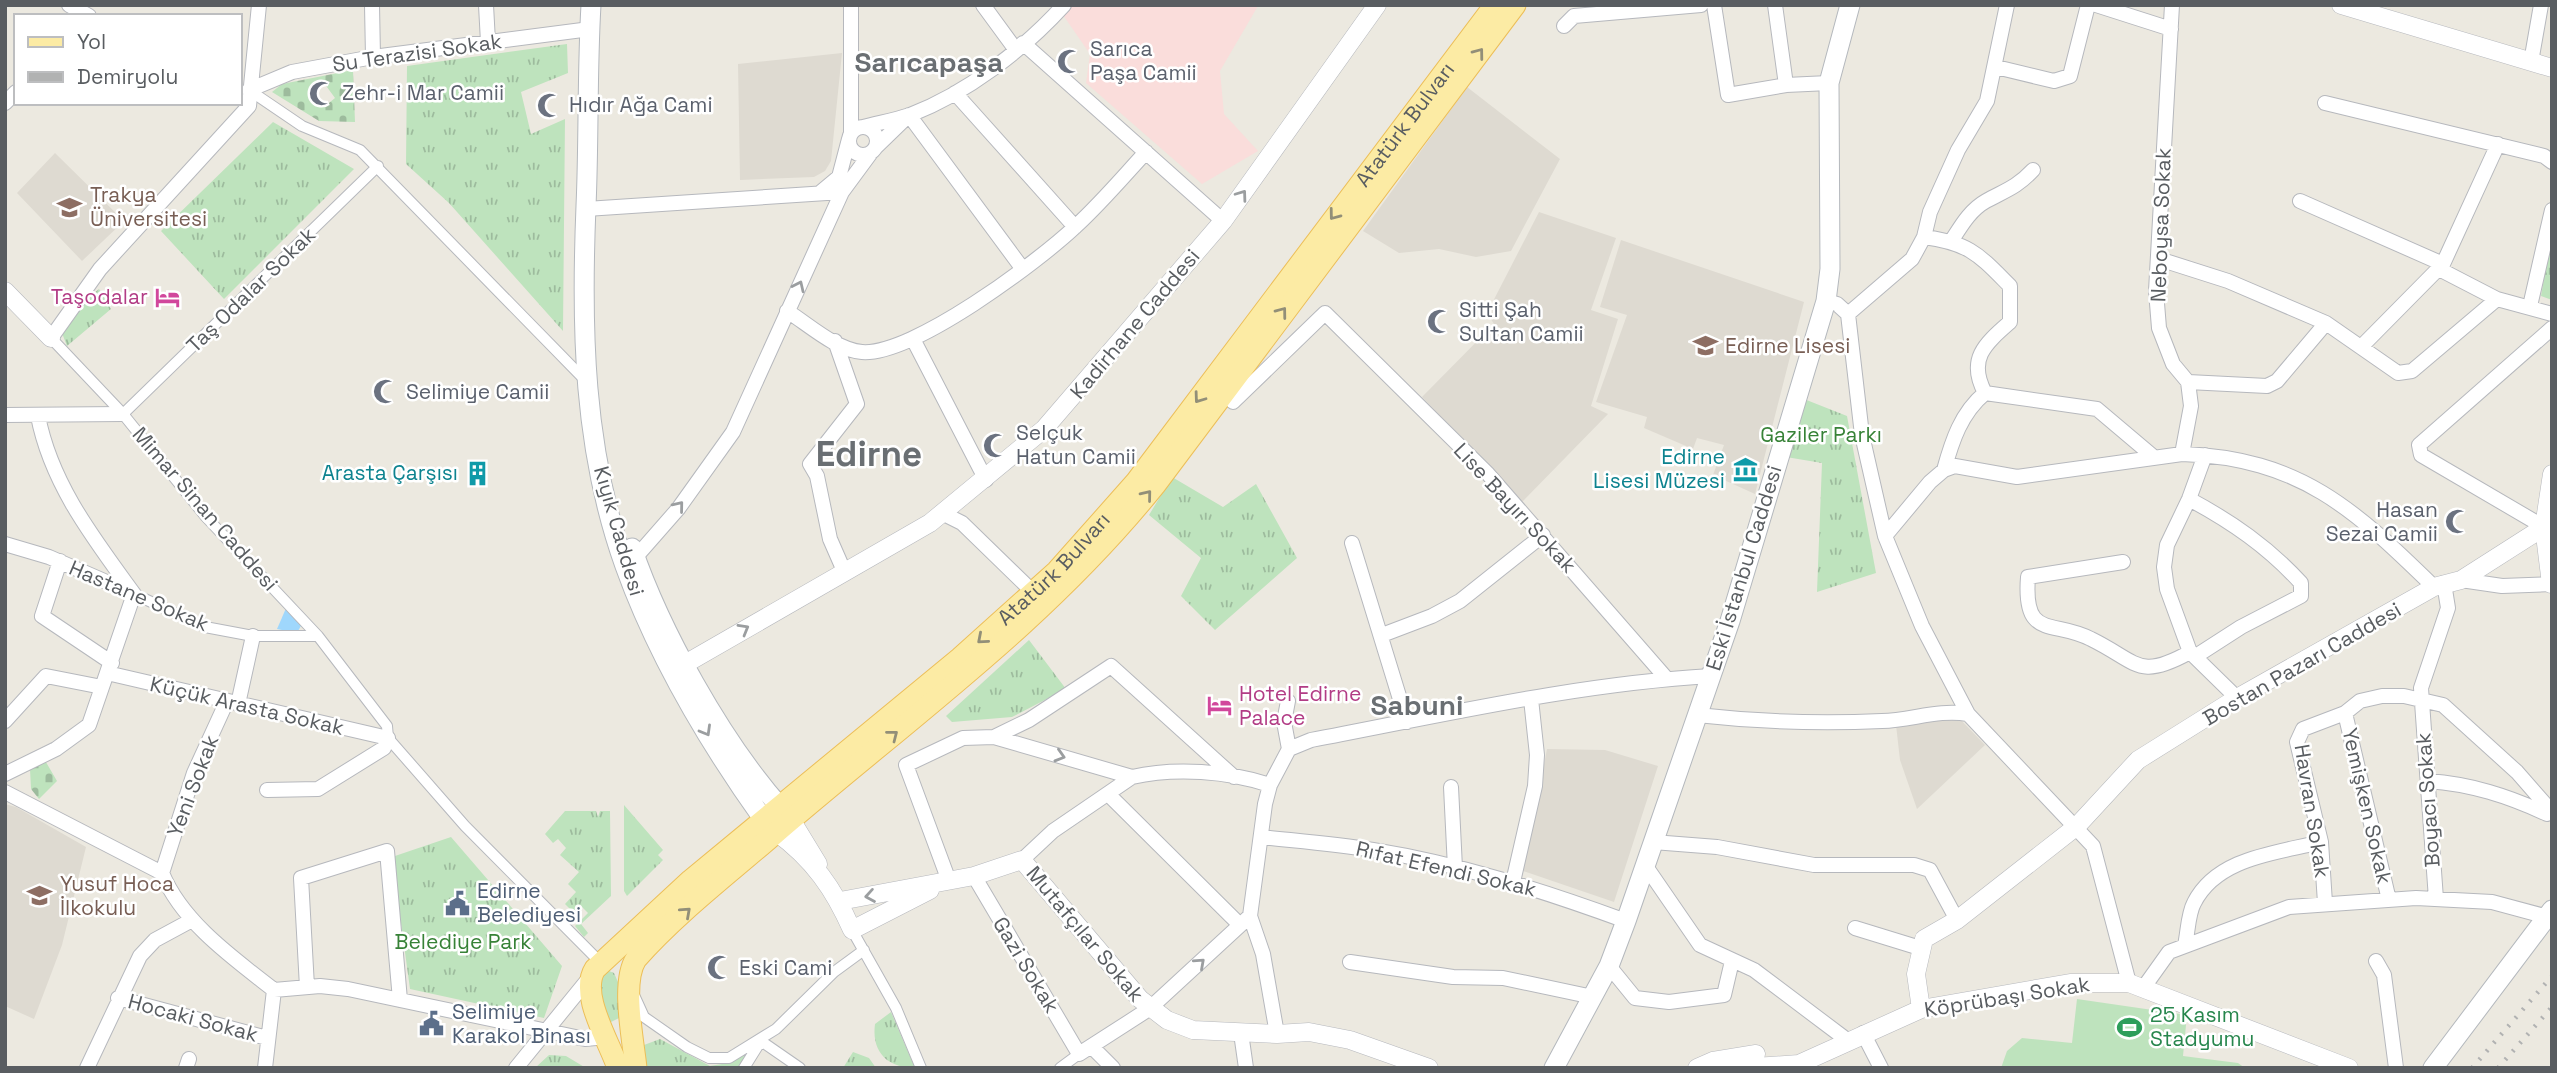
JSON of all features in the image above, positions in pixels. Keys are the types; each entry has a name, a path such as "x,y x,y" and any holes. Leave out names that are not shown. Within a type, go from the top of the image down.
{"main road":[{"name":"Kıyık Caddesi","path":"592,5 582,299 586,381 592,431 630,561 680,667 782,817"},
{"name":"Atatürk Bulvarı","path":"636,1068 629,970 648,946 782,817 1034,593 1136,482 1494,5"},
{"name":"Atatürk Bulvarı","path":"595,970 691,880 782,817 1031,620 1094,557 1155,485 1515,5"},
{"name":"Eski İstanbul Caddesi","path":"1553,1068 1609,966 1626,921 1711,676 1826,301 1830,269 1829,83 1850,5"},
{"name":"Kıyık Caddesi","path":"586,209 592,226 597,402 630,561"},
{"path":"2433,1068 2550,914"},
{"path":"618,1068 592,1004 595,970 618,967 629,985"},
{"path":"607,1037 621,1035 632,1025"}],"street":[{"path":"51,338 100,269 249,106 244,88 259,5"},
{"path":"372,5 373,58"},
{"path":"486,5 488,42"},
{"path":"851,5 854,132 852,150 860,155 873,151"},
{"path":"983,5 1019,47 1223,220"},
{"path":"854,132 909,115 955,93 1019,47 1064,5"},
{"name":"Kadirhane Caddesi","path":"680,667 944,514 1044,429 1223,220 1377,5"},
{"path":"1564,26 1574,16 1701,5"},
{"path":"1714,5 1728,95 1786,85 1829,83"},
{"path":"1775,5 1786,85"},
{"path":"1848,314 1912,259 1924,237 1930,212 1958,150 1987,101 2007,5"},
{"path":"1996,67 2054,80 2070,76 2088,5"},
{"path":"2096,5 2171,29"},
{"name":"Neboysa Sokak","path":"2172,5 2156,291 2159,328 2173,364 2188,382"},
{"path":"2341,5 2552,68"},
{"path":"2531,62 2541,5"},
{"name":"Su Terazisi Sokak","path":"244,88 292,72 373,58 590,29"},
{"path":"244,88 302,125 360,150 586,381"},
{"path":"955,93 1075,227"},
{"path":"2325,103 2498,144 2544,156 2552,162"},
{"path":"630,561 678,509 733,432 842,192 873,151 909,115"},
{"path":"909,115 1022,268"},
{"path":"854,132 875,133 873,151"},
{"path":"816,194 836,183 854,132"},
{"path":"2361,347 2441,266 2498,144"},
{"path":"787,310 835,341 861,352 875,351 913,340 953,318 1075,227 1146,152"},
{"name":"Taş Odalar Sokak","path":"123,414 378,166"},
{"path":"1952,240 1966,217 1986,201 2016,187 2033,170"},
{"path":"586,209 842,192"},
{"path":"2300,201 2441,266 2497,299 2552,314"},
{"path":"2529,306 2552,210"},
{"path":"1924,237 1952,240 1978,253 2010,286 2010,322 1986,342 1978,361 1977,378 1985,393"},
{"path":"2159,259 2228,282 2326,323 2399,373 2412,372 2497,299"},
{"name":"Mimar Sinan Caddesi","path":"5,291 123,414 206,517 318,636 387,726 388,738 595,970"},
{"path":"1826,301 1837,304 1848,314 1863,435 1885,536 1922,626 1968,714 2077,826 2093,846 2137,985 2169,952 2290,907 2325,903 2436,900 2492,902 2550,914"},
{"name":"Lise Bayırı Sokak","path":"1233,402 1325,313 1488,474 1667,679"},
{"path":"2182,454 2191,406 2188,382 2267,386 2277,381 2326,323"},
{"path":"2548,526 2421,455 2418,445 2552,328"},
{"path":"913,340 986,480"},
{"path":"835,341 856,404 810,464 817,476 830,539 844,571"},
{"path":"1944,470 1954,435 1975,401 1985,393 2097,410 2155,458"},
{"path":"5,415 123,414"},
{"path":"5,774 56,749 89,725 134,594 78,516 43,440 38,416"},
{"path":"1885,536 1930,482 1944,470 1955,466 2017,477 2182,454 2205,455 2270,468 2321,489 2446,583 2502,586 2552,584 2548,526 2552,474"},
{"path":"2205,455 2189,499 2167,545 2164,567 2167,589 2193,654 2238,698"},
{"path":"2123,562 2028,578 2026,599 2032,616 2039,623 2090,638 2144,667 2163,667 2193,654 2301,596 2301,583 2264,545 2228,520 2189,499"},
{"path":"944,514 962,523 1034,593"},
{"name":"Bostan Pazarı Caddesi","path":"1920,948 1924,939 1957,920 2077,826 2138,760 2238,698 2548,526"},
{"path":"1382,635 1432,616 1460,601 1543,535"},
{"path":"1352,543 1407,722"},
{"name":"Hastane Sokak","path":"5,544 60,561 205,627 253,636 318,636"},
{"path":"60,561 41,616 107,674"},
{"name":"Boyacı Sokak","path":"2436,900 2421,701 2427,665 2448,608 2446,583"},
{"name":"Yeni Sokak","path":"162,873 194,773 232,702 253,636"},
{"path":"994,737 1029,720 1111,666 1234,777"},
{"name":"Küçük Arasta Sokak","path":"5,721 46,676 107,674 388,738"},
{"path":"1289,749 1311,740 1531,699 1667,679 1711,676"},
{"name":"Havran Sokak","path":"2325,903 2321,842 2297,742 2303,729 2345,713 2360,701 2382,696 2404,696 2443,705 2517,772 2552,814"},
{"path":"1513,882 1535,786 1537,755 1531,699"},
{"path":"1060,1068 1149,1009 1245,921 1270,785 1289,749 1284,722 1288,701"},
{"path":"1697,715 1819,724 1895,721 1948,710 1968,714"},
{"name":"Yemişken Sokak","path":"2345,713 2389,900"},
{"path":"948,881 906,765 963,738 994,737 1132,777"},
{"path":"267,790 318,789 384,748 388,738"},
{"path":"840,901 974,876 1022,860 1053,831 1132,777 1149,773 1199,773 1270,785"},
{"path":"2428,781 2454,783 2513,797 2552,814"},
{"path":"1451,787 1455,868"},
{"path":"5,792 162,873 169,890 192,920 274,989 348,989 585,1040 607,1037"},
{"path":"1108,794 1245,921 1264,954 1277,1034"},
{"path":"782,817 812,849 822,873"},
{"path":"782,817 840,901 852,930 896,1008 921,1068"},
{"name":"Rıfat Efendi Sokak","path":"1261,837 1374,850 1455,868 1513,882 1626,921"},
{"path":"1653,842 1717,847 1814,865 1914,865 1930,870 1957,920"},
{"path":"2185,945 2194,904 2206,886 2232,865 2321,842"},
{"path":"307,987 301,878 387,851 400,1000"},
{"name":"Mutafçılar Sokak","path":"1022,860 1149,1009"},
{"path":"1645,865 1700,944 1754,970 1855,1037 1881,1068"},
{"name":"Gazi Sokak","path":"974,876 1079,1054"},
{"path":"852,930 948,881"},
{"path":"87,1068 133,967 147,947 192,920"},
{"path":"1855,928 1920,948 1916,974 1921,1009"},
{"path":"744,1068 761,1041 834,972 863,950"},
{"path":"1609,966 1635,998 1669,1002 1724,995 1732,961"},
{"path":"2376,961 2384,975 2396,1068"},
{"path":"1350,962 1453,976 1503,978 1593,997"},
{"path":"516,1068 549,1031 595,970"},
{"name":"Köprübaşı Sokak","path":"1796,1066 1921,1009 2070,983 2137,985 2349,1068"},
{"path":"629,985 644,1017 709,1058 729,1058 761,1041"},
{"path":"265,1068 274,989"},
{"name":"Hocaki Sokak","path":"118,998 267,1038"},
{"path":"1149,1009 1182,1027 1241,1033 1308,1032 1333,1036 1429,1068"},
{"path":"1241,1033 1246,1068"},
{"path":"1277,1034 1399,1068"},
{"path":"761,1041 800,1068"},
{"path":"1093,1047 1113,1068"},
{"path":"1697,1068 1713,1061 1767,1053 1784,1056 1796,1066"},
{"path":"1740,1068 1796,1066"}],"shaded area":[{"path":"1073,5 1258,6 1220,71 1224,114 1258,151 1202,184 1086,83 1090,54 1063,15"},
{"path":"842,53 831,161 825,171 814,177 740,180 738,64"},
{"path":"1467,87 1560,159 1511,251 1476,257 1439,249 1399,253 1363,231"},
{"name":"Trakya Üniversitesi","path":"55,153 124,221 82,261 17,193"},
{"path":"1539,212 1616,238 1591,310 1618,319 1591,406 1608,414 1522,502 1422,397 1494,324 1487,313"},
{"name":"Edirne Lisesi","path":"1621,240 1804,302 1755,494 1713,475 1724,445 1697,438 1693,449 1644,428 1647,417 1596,402 1627,315 1600,307"},
{"path":"1958,717 1985,745 1917,809 1900,760 1896,725"},
{"path":"1547,749 1605,750 1658,766 1614,902 1523,871"},
{"name":"Yusuf Hoca İlkokulu","path":"5,804 16,807 86,847 62,945 34,1019 5,1006"}],"green space":[{"path":"567,44 568,73 521,92 531,134 565,119 563,331 449,203 406,164 407,66"},
{"path":"353,70 355,122 319,121 272,92 282,84","holes":["324,83 335,98 324,107 309,89 313,85 317,89"]},
{"path":"273,122 354,169 224,299 161,231"},
{"path":"2552,233 2552,300 2541,296"},
{"path":"99,289 111,309 67,346 58,323"},
{"name":"Gaziler Parkı","path":"1804,399 1847,416 1876,573 1817,592 1822,463 1786,457"},
{"path":"1172,477 1223,507 1256,484 1297,558 1215,630 1181,596 1201,558 1149,515"},
{"path":"1029,640 1066,689 1012,717 952,722 946,716"},
{"path":"43,757 57,781 39,799 31,789 30,769"},
{"path":"624,805 663,850 658,855 663,860 627,896 624,891"},
{"path":"565,811 596,811 598,817 600,811 610,811 611,896 581,924 588,933 584,937 575,926 588,913 580,905 573,912 565,904 576,892 568,884 579,872 560,855 566,848 558,839 553,843 545,834"},
{"name":"Belediye Park","path":"451,837 562,966 544,1018 410,989 392,857"},
{"path":"604,973 614,973 621,989 621,1017 611,1022 608,1021 598,984"},
{"name":"25 Kasım Stadyumu","path":"2077,999 2187,1015 2183,1056 2238,1063 2245,1068 2001,1068 2007,1051 2022,1038 2072,1043"},
{"path":"891,1012 915,1068 890,1062 876,1044 875,1024"},
{"path":"660,1039 710,1066 722,1064 749,1049 740,1068 646,1068 644,1045"},
{"path":"853,1052 869,1058 876,1068 843,1068"},
{"path":"549,1055 566,1056 586,1068 535,1068"}],"water":[{"path":"287,606 303,622 297,633 277,629"}],"railway":[{"path":"2472,1068 2552,976"},
{"path":"2498,1068 2552,1007"}],"place":[{"name":"Sarıca Paşa Camii","path":"1070,61"},
{"name":"Zehr-i Mar Camii","path":"322,93"},
{"name":"Hıdır Ağa Cami","path":"549,105"},
{"name":"Trakya Üniversitesi","path":"70,207"},
{"name":"Taşodalar","path":"168,297"},
{"name":"Sitti Şah Sultan Camii","path":"1439,322"},
{"name":"Edirne Lisesi","path":"1705,346"},
{"name":"Selimiye Camii","path":"386,392"},
{"name":"Selçuk Hatun Camii","path":"996,445"},
{"name":"Edirne Lisesi Müzesi","path":"1745,469"},
{"name":"Arasta Çarşısı","path":"478,473"},
{"name":"Hasan Sezai Camii","path":"2458,522"},
{"name":"Hotel Edirne Palace","path":"1219,706"},
{"name":"Yusuf Hoca İlkokulu","path":"40,896"},
{"name":"Edirne Belediyesi","path":"457,903"},
{"name":"Eski Cami","path":"719,968"},
{"name":"Selimiye Karakol Binası","path":"432,1024"},
{"name":"25 Kasım Stadyumu","path":"2130,1027"}],"district":[{"name":"Sarıcapaşa","path":"929,62"},
{"name":"Edirne","path":"869,454"},
{"name":"Sabuni","path":"1417,705"}]}
